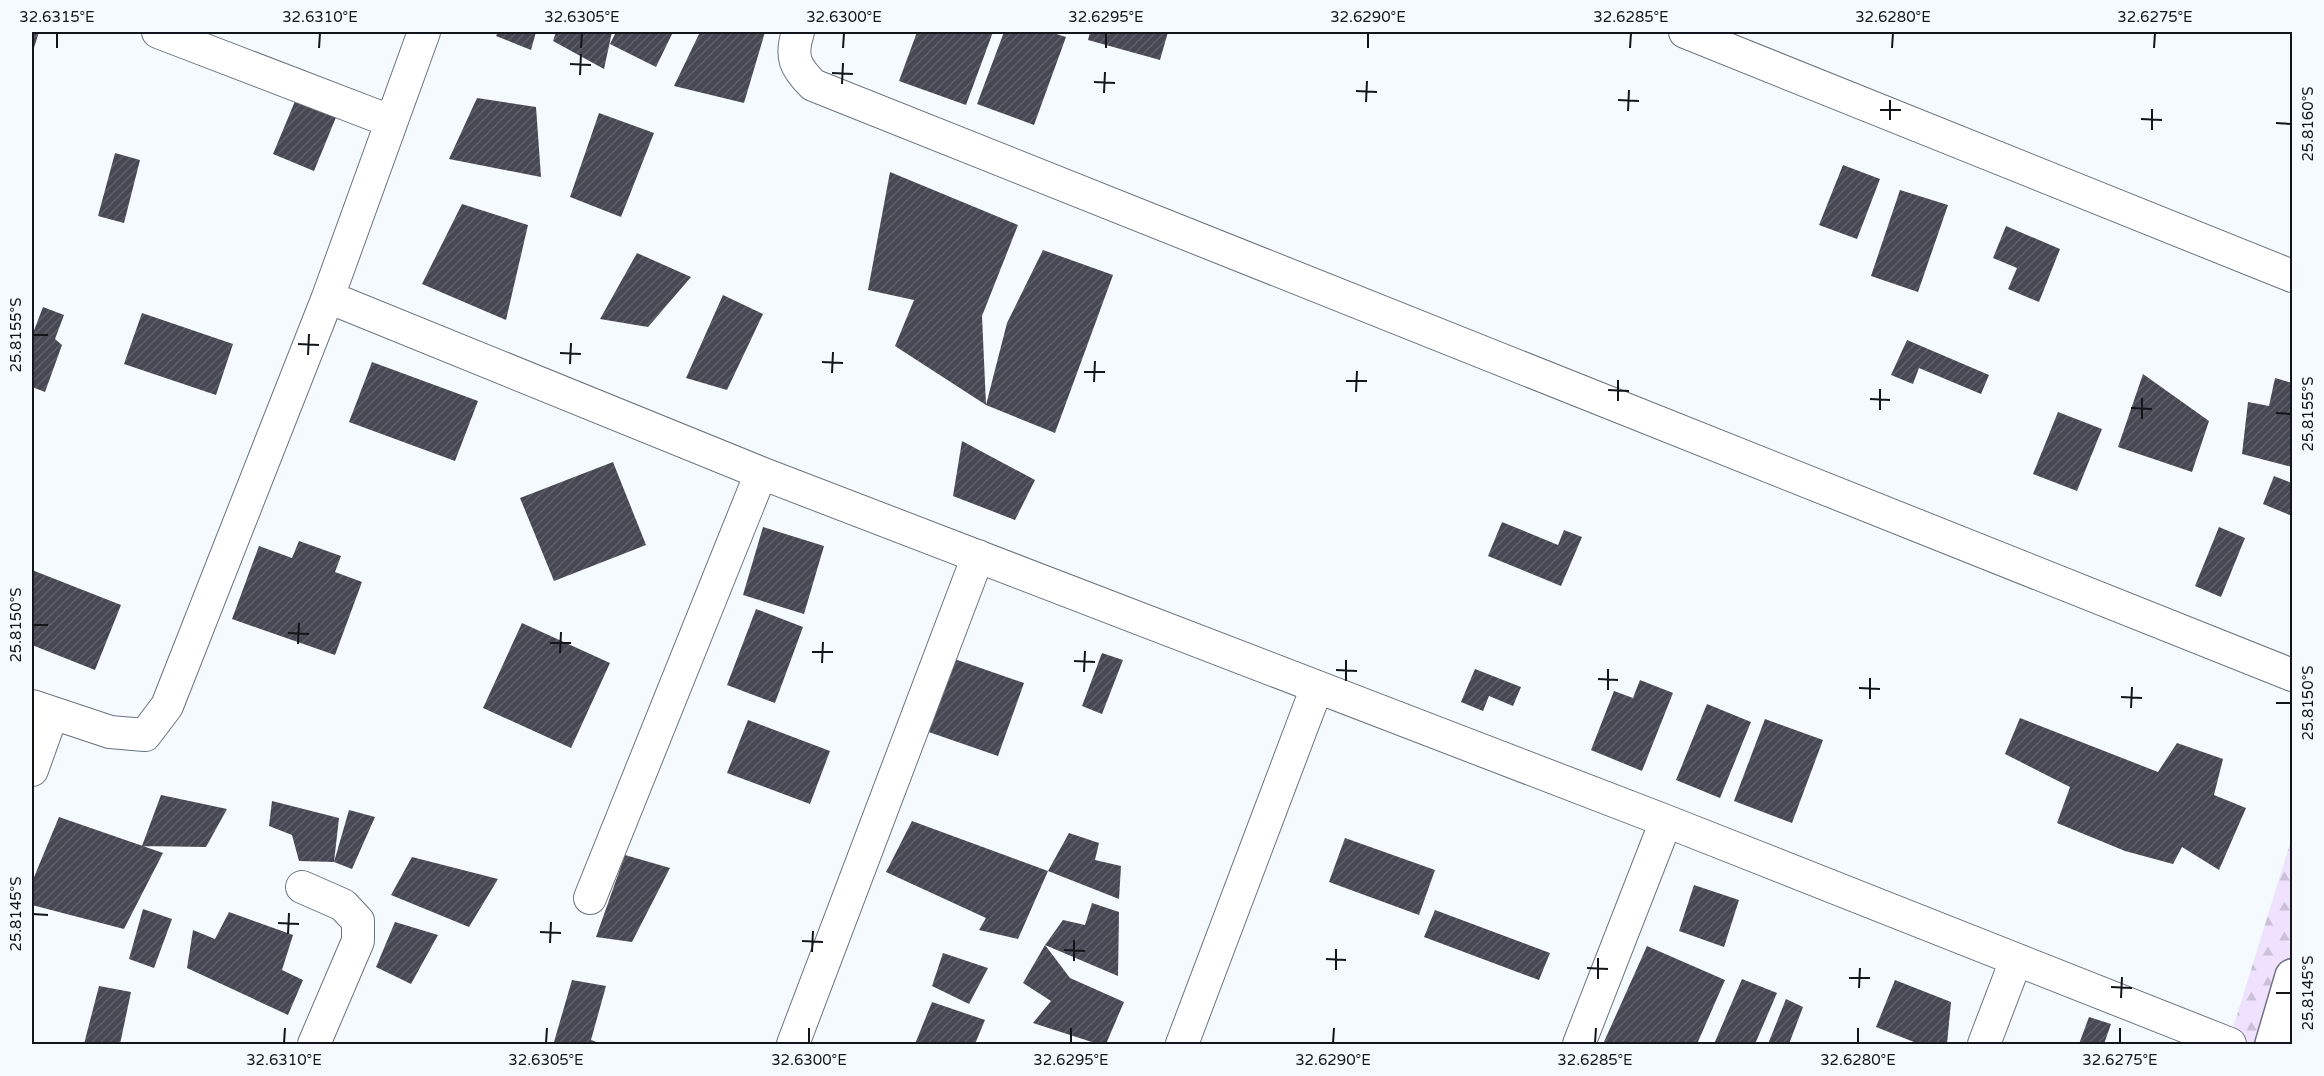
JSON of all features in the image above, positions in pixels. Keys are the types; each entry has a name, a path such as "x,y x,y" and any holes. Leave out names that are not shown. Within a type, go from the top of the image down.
{"street":[{"path":"158,32 390,121"},
{"path":"32,770 42,710 110,732 145,735 167,706 328,297 424,32"},
{"path":"798,32 794,45 797,69 813,85 2292,675"},
{"path":"1685,32 2292,276"},
{"path":"328,297 761,473 1666,821 2230,1044"},
{"path":"590,898 761,473"},
{"path":"793,1044 978,556"},
{"path":"1182,1044 1317,687"},
{"path":"1579,1044 1666,821"},
{"path":"302,887 343,905 358,921 358,941 314,1044"},
{"path":"1984,1044 2016,960"},
{"path":"2272,1044 2292,976"}],"green space":[{"path":"2292,837 2292,1044 2228,1044"}],"building":[{"path":"32,32 39,32 32,54"},
{"path":"498,32 536,32 531,50 496,36"},
{"path":"556,32 612,32 604,69 553,41"},
{"path":"616,32 673,32 656,67 610,44"},
{"path":"700,32 765,32 744,103 674,86"},
{"path":"917,32 993,32 966,105 899,81"},
{"path":"1004,32 1050,32 1066,37 1034,125 977,104"},
{"path":"1090,32 1168,32 1160,60 1088,40"},
{"path":"298,94 339,110 314,171 273,154"},
{"path":"477,98 536,107 541,177 449,159"},
{"path":"599,113 654,133 621,217 570,197"},
{"path":"115,153 140,160 124,223 98,216"},
{"path":"1843,165 1880,179 1857,239 1819,225"},
{"path":"890,172 1018,225 982,316 986,405 895,346 914,300 868,290"},
{"path":"1900,190 1948,205 1918,292 1871,276"},
{"path":"462,204 528,225 506,320 422,284"},
{"path":"2006,226 2060,249 2039,302 2008,289 2017,268 1993,258"},
{"path":"1043,250 1113,275 1055,433 986,405 1007,323"},
{"path":"637,253 691,277 648,327 600,319"},
{"path":"723,295 763,314 727,390 686,378"},
{"path":"43,307 64,315 55,339 62,345 45,392 32,387 32,332"},
{"path":"142,313 233,344 216,395 124,364"},
{"path":"1907,340 1989,375 1981,394 1919,368 1913,384 1891,375"},
{"path":"372,362 478,401 455,461 349,422"},
{"path":"2143,374 2209,421 2192,472 2118,447"},
{"path":"2275,378 2292,383 2292,467 2242,454 2248,402 2269,406"},
{"path":"2058,412 2102,429 2077,491 2033,474"},
{"path":"962,441 1035,480 1015,520 953,496"},
{"path":"613,462 646,545 554,581 520,498"},
{"path":"2274,476 2292,483 2292,516 2263,504"},
{"path":"1502,522 1558,545 1564,530 1582,537 1561,586 1488,556"},
{"path":"763,527 824,546 804,614 743,595"},
{"path":"2219,527 2245,538 2221,597 2195,586"},
{"path":"299,541 341,556 335,572 362,582 335,655 232,619 259,546 292,558"},
{"path":"32,570 121,605 95,670 32,645"},
{"path":"756,609 803,627 775,703 727,685"},
{"path":"522,623 610,663 571,748 483,708"},
{"path":"1102,653 1123,660 1102,714 1082,706"},
{"path":"946,656 1024,683 998,756 920,729"},
{"path":"1475,669 1521,687 1513,706 1489,696 1483,711 1461,702"},
{"path":"1640,680 1673,693 1642,771 1591,750 1614,691 1633,698"},
{"path":"1707,704 1751,722 1720,798 1676,780"},
{"path":"2020,718 2158,772 2177,743 2223,759 2214,795 2246,808 2219,870 2182,847 2173,864 2125,851 2057,823 2070,787 2005,754"},
{"path":"1765,719 1823,740 1792,823 1734,801"},
{"path":"748,720 830,751 810,804 727,773"},
{"path":"161,795 227,809 206,847 142,846"},
{"path":"272,801 339,818 334,862 299,861 292,835 269,826"},
{"path":"349,810 375,817 352,869 334,862"},
{"path":"59,817 163,853 124,929 32,905 32,882"},
{"path":"912,821 1048,871 1018,939 979,930 986,918 886,872"},
{"path":"1069,833 1099,843 1095,860 1121,866 1119,899 1048,871"},
{"path":"1345,838 1435,870 1419,915 1329,882"},
{"path":"625,855 670,868 632,942 596,937"},
{"path":"412,857 498,879 469,927 391,895"},
{"path":"1694,885 1739,900 1724,947 1679,931"},
{"path":"1092,903 1119,912 1118,976 1045,945 1063,920 1085,925"},
{"path":"143,909 172,919 154,968 129,959"},
{"path":"1435,910 1550,953 1539,980 1424,937"},
{"path":"229,912 293,935 282,970 303,980 288,1015 187,968 193,930 215,939"},
{"path":"395,922 438,935 411,984 376,967"},
{"path":"1045,945 1070,978 1124,1002 1106,1044 1098,1044 1033,1023 1051,1001 1023,983"},
{"path":"1647,946 1725,980 1697,1044 1603,1044"},
{"path":"943,953 988,968 969,1004 932,986"},
{"path":"1742,979 1777,993 1755,1044 1714,1044"},
{"path":"572,980 606,986 591,1040 602,1044 557,1044 554,1042"},
{"path":"1895,980 1951,1002 1947,1044 1919,1044 1876,1027"},
{"path":"99,986 131,992 120,1044 84,1044"},
{"path":"1786,999 1803,1007 1789,1044 1768,1044"},
{"path":"932,1002 985,1020 975,1044 915,1044"},
{"path":"2089,1017 2111,1024 2104,1044 2079,1044"}]}
